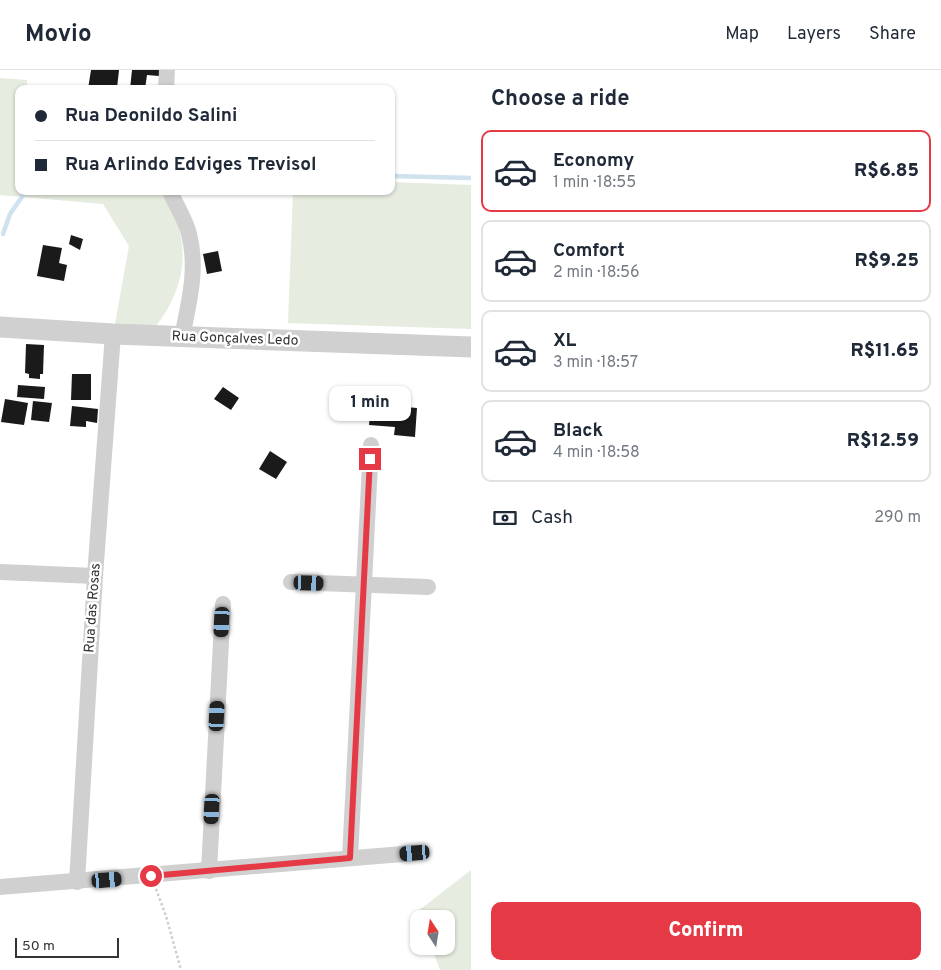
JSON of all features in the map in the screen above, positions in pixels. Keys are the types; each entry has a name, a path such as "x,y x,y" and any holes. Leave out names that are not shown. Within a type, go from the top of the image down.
{"street":[{"path":"166,85 167,70"},
{"path":"172,195 184,219 193,257 193,280 182,337"},
{"name":"Rua Gonçalves Ledo","path":"0,326 113,334 471,347"},
{"name":"Rua das Rosas","path":"76,882 94,576 113,334"},
{"path":"350,858 370,445"},
{"path":"0,572 94,576"},
{"path":"291,582 428,587"},
{"path":"209,871 223,604"},
{"path":"0,887 415,853"}],"path":[{"path":"151,876 166,916 181,970"}],"shaded area":[{"path":"0,78 27,80 27,85 15,85 15,195 163,195 172,209 179,227 182,245 179,281 173,299 151,332 114,329 129,246 103,204 0,195"},
{"path":"395,182 471,185 471,329 288,323 293,195 395,195"},
{"path":"471,870 471,970 440,970 434,955 455,955 455,910 419,910"}],"building":[{"path":"91,70 119,70 117,85 89,85"},
{"path":"132,70 160,70 159,76 147,75 146,85 130,85"},
{"path":"71,235 83,239 80,250 69,244"},
{"path":"43,245 62,248 59,263 67,265 64,281 37,276"},
{"path":"218,251 222,271 207,274 203,254"},
{"path":"26,344 44,345 43,374 40,374 40,379 29,378 29,374 25,373"},
{"path":"72,374 91,374 91,400 71,400"},
{"path":"18,385 45,387 44,399 17,397"},
{"path":"223,387 239,398 231,410 214,399"},
{"path":"5,399 28,403 24,425 1,422"},
{"path":"33,401 52,403 49,422 31,420"},
{"path":"371,404 417,408 415,437 394,435 395,427 369,425"},
{"path":"72,406 98,409 97,423 86,421 86,427 70,426"},
{"path":"270,451 287,462 276,479 259,469"}],"waterway":[{"path":"395,176 471,178"},
{"path":"3,234 10,214 23,195"}],"route":[{"path":"151,876 350,858 370,459"}]}
